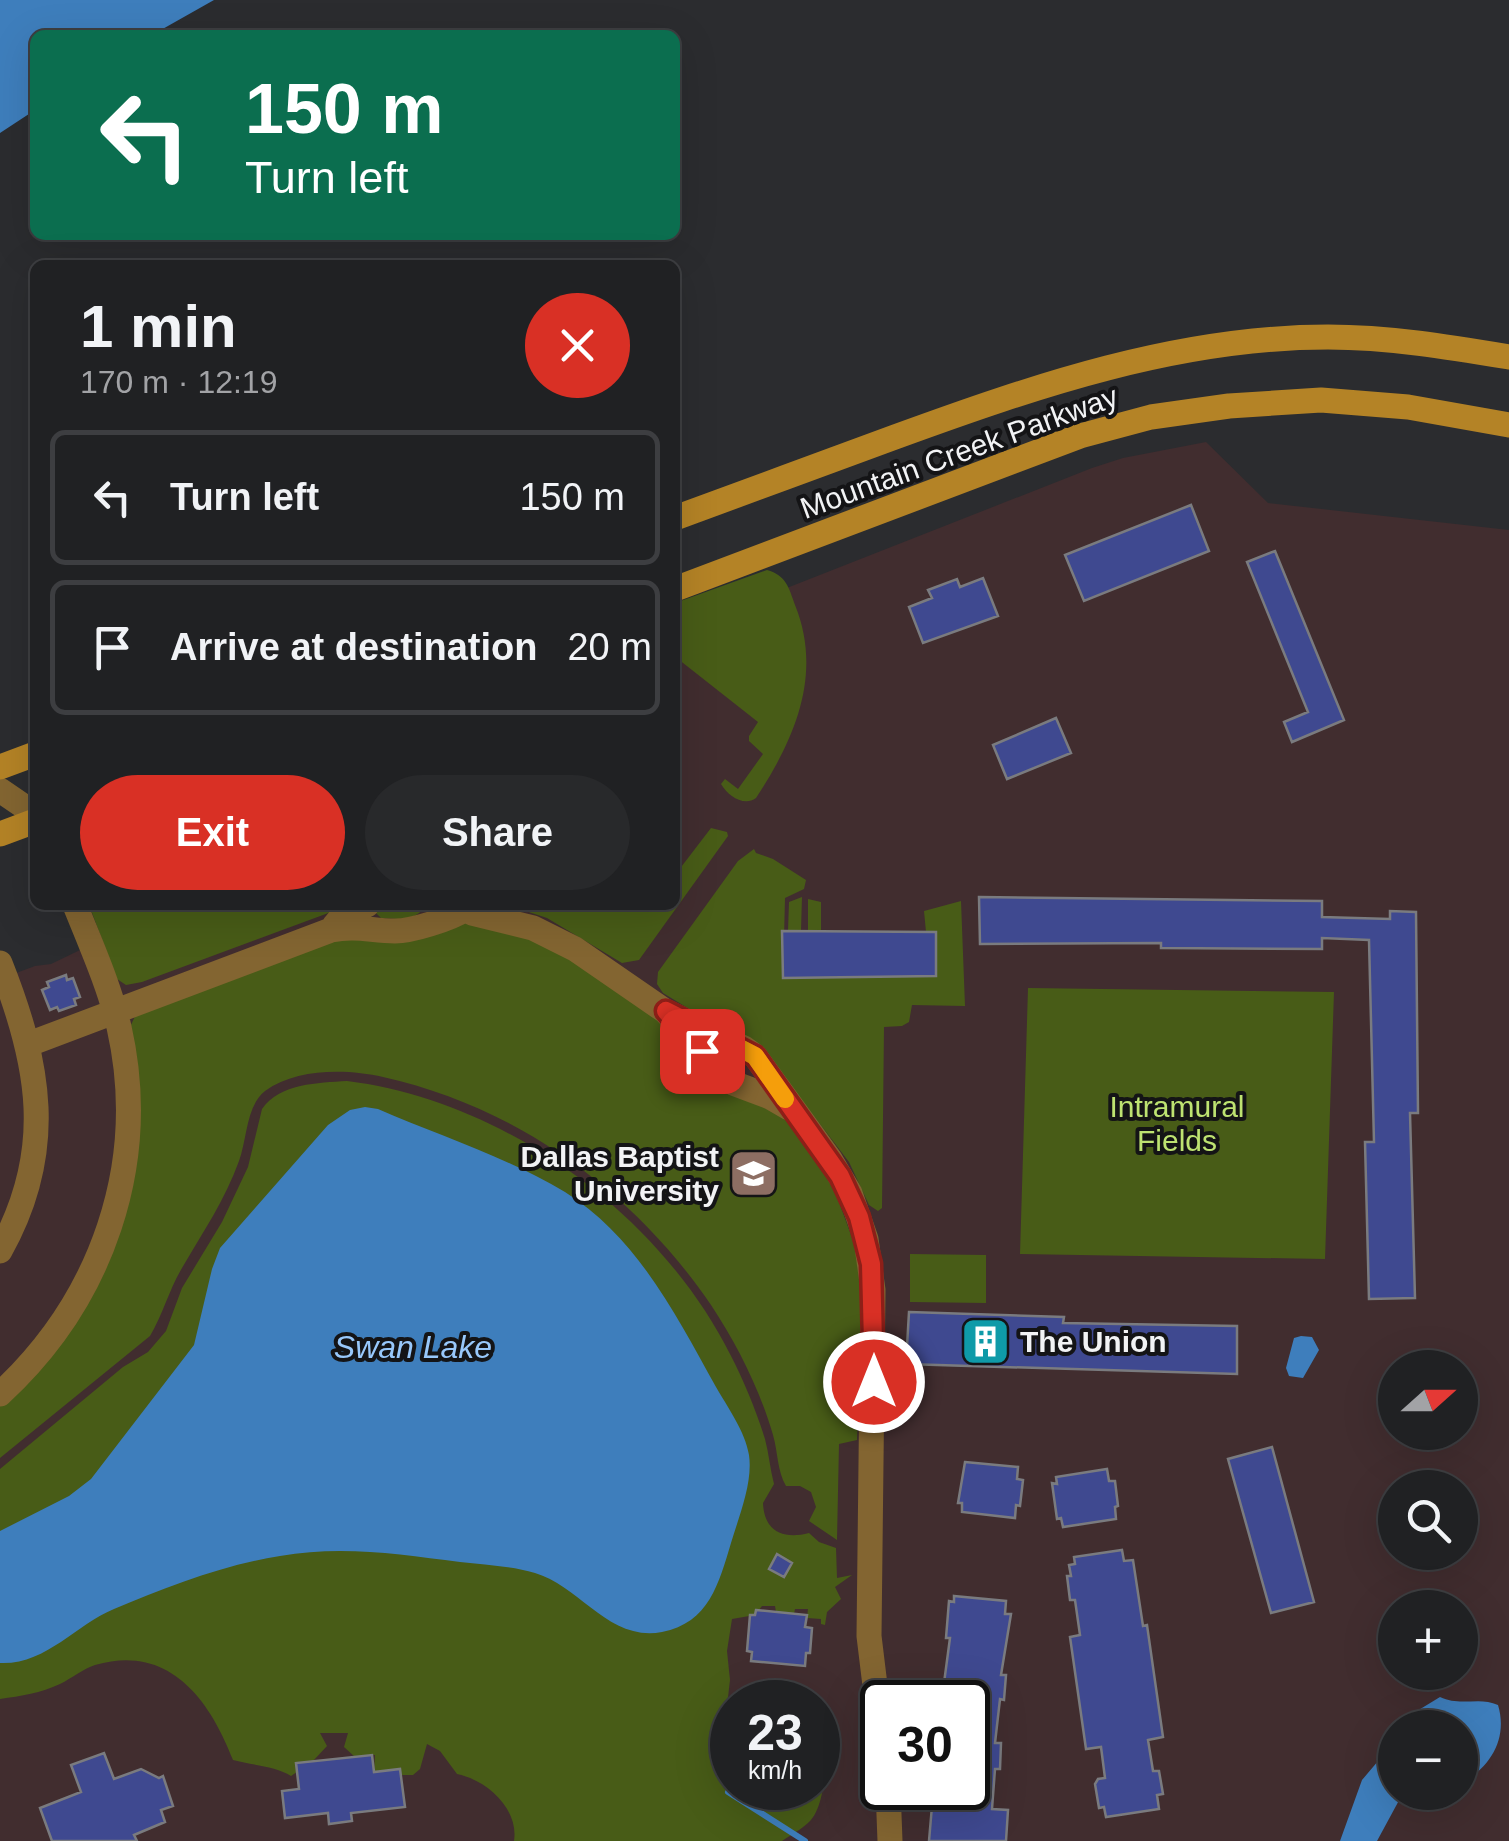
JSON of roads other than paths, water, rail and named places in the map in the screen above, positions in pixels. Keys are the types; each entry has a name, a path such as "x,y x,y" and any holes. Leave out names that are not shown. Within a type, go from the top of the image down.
{"main road":[{"name":"Mountain Creek Parkway","path":"680,516 1078,373 1165,355 1247,342 1326,337 1375,338 1509,356"},
{"name":"Mountain Creek Parkway","path":"680,588 1080,436 1151,417 1229,406 1321,400 1408,407 1509,425"},
{"path":"0,767 30,756"},
{"path":"0,834 30,819"}],"street":[{"path":"0,790 30,813"},
{"path":"0,1394 35,1359 71,1310 102,1252 126,1167 129,1112 123,1049 114,1010 77,910"},
{"path":"331,930 344,915 356,910"},
{"path":"28,1044 331,930 364,926 401,931 452,918 458,910"},
{"path":"468,910 555,937 666,1011 733,1084 770,1096 793,1110 840,1176 866,1239 873,1290 869,1636 874,1680"},
{"path":"0,963 28,1044 36,1098 31,1174 22,1206 0,1251"},
{"path":"889,1810 890,1841"}],"water":[{"path":"0,0 214,0 161,30 30,30 30,113 0,133"},
{"name":"Swan Lake","path":"365,1107 497,1157 565,1192 613,1231 652,1279 736,1420 749,1455 744,1499 710,1599 691,1620 678,1627 643,1633 610,1621 566,1589 535,1573 370,1552 302,1553 237,1565 174,1585 100,1616 32,1658 0,1663 0,1531 69,1496 91,1479 194,1345 220,1248 328,1125 350,1110"},
{"path":"1312,1337 1319,1350 1303,1378 1289,1376 1286,1368 1294,1338"},
{"path":"1440,1697 1498,1705 1501,1729 1489,1760 1478,1771 1478,1710 1419,1710"},
{"path":"1378,1761 1378,1810 1394,1810 1377,1841 1340,1841 1362,1780"}],"waterway":[{"path":"756,1810 805,1841"}],"place":[{"name":"Dallas Baptist University","path":"754,1173"},
{"name":"The Union","path":"985,1341"}],"park label":[{"name":"Intramural Fields","path":"1177,1123"}]}
